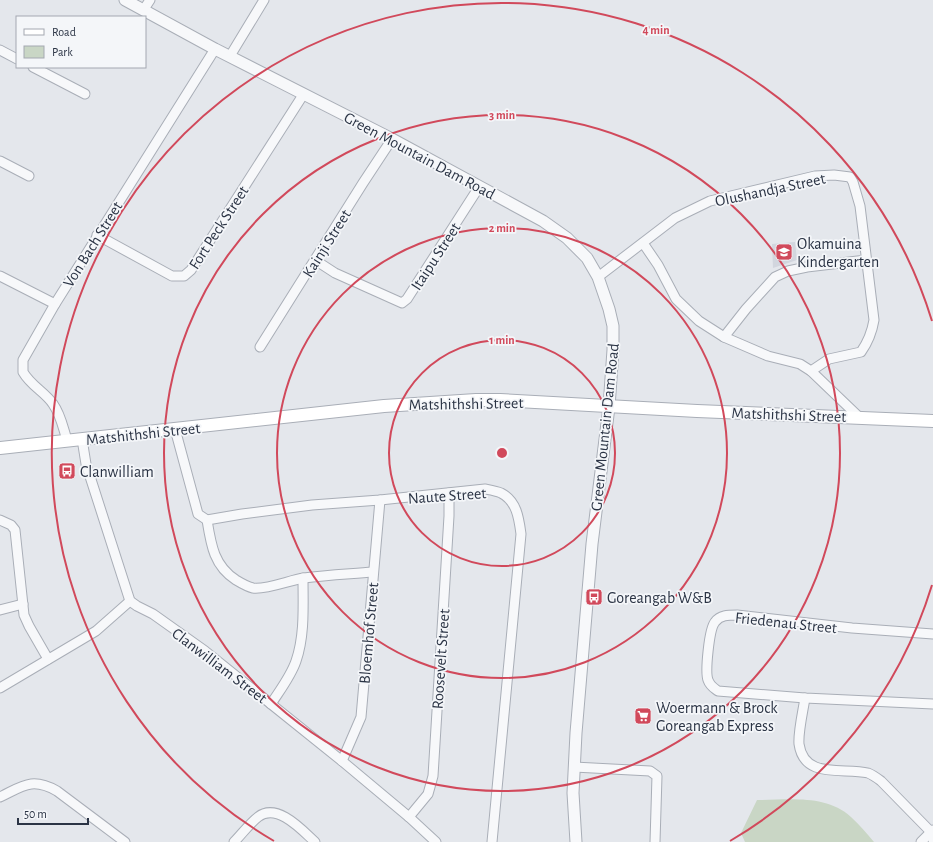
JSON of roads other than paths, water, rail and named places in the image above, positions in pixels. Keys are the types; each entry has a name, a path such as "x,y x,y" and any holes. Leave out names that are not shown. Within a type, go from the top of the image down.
{"main road":[{"name":"Matshithshi Street","path":"0,448 384,406 476,400 933,421"}],"street":[{"name":"Green Mountain Dam Road","path":"126,0 147,5 215,49 392,139 543,220 567,238 587,258 598,276 613,326 613,350 609,407 592,537 574,766 573,793 576,842"},
{"path":"230,56 264,0"},
{"name":"Von Bach Street","path":"67,440 58,412 53,403 37,389 23,372 23,360 97,235 215,49"},
{"path":"0,50 16,58"},
{"path":"35,68 85,94"},
{"name":"Fort Peck Street","path":"97,235 172,276 184,276 191,270 303,95"},
{"name":"Kainji Street","path":"260,347 363,182 392,139"},
{"path":"0,161 29,176"},
{"name":"Olushandja Street","path":"598,276 675,218 710,201 815,176 834,175 850,177 853,182 860,206 874,320 869,340 861,352 829,359 811,371"},
{"name":"Itaipu Street","path":"315,260 335,273 402,303 407,299 479,187"},
{"path":"643,243 658,265 680,303 699,321 724,337 768,356 800,364 811,371 859,417"},
{"path":"724,337 746,308 775,278 788,271 808,267 866,260"},
{"path":"0,276 55,304"},
{"path":"175,429 198,514 207,520 210,543 218,564 228,575 240,583 253,588 303,578 373,572"},
{"path":"0,688 96,631 130,601 127,596 86,464 82,439"},
{"name":"Naute Street","path":"207,520 312,505 380,500 485,489 501,493 514,505 519,518 521,534 492,842"},
{"name":"Roosevelt Street","path":"409,817 428,794 432,776 449,516 449,493"},
{"name":"Bloemhof Street","path":"342,761 361,718 380,500"},
{"path":"0,520 11,525 15,530 24,615 48,660"},
{"path":"271,704 286,682 296,662 301,644 303,620 303,578"},
{"name":"Clanwilliam Street","path":"130,601 153,614 205,651 342,761 409,817 436,842"},
{"path":"0,610 23,604"},
{"name":"Friedenau Street","path":"933,634 852,628 737,614 722,616 714,623 709,639 707,678 712,687 718,691 805,698 933,704"},
{"path":"805,698 799,744 808,763 822,770 860,772 875,776 932,834 921,842"},
{"path":"574,766 650,771 657,776 655,842"},
{"path":"0,797 27,784 36,783 46,785 57,791 125,842"},
{"path":"234,842 259,816 270,812 286,818 315,842"}],"place":[{"name":"Okamuina Kindergarten","path":"784,252"},
{"name":"Clanwilliam","path":"67,471"},
{"name":"Goreangab W&B","path":"594,597"},
{"name":"Woermann & Brock Goreangab Express","path":"643,716"}]}
